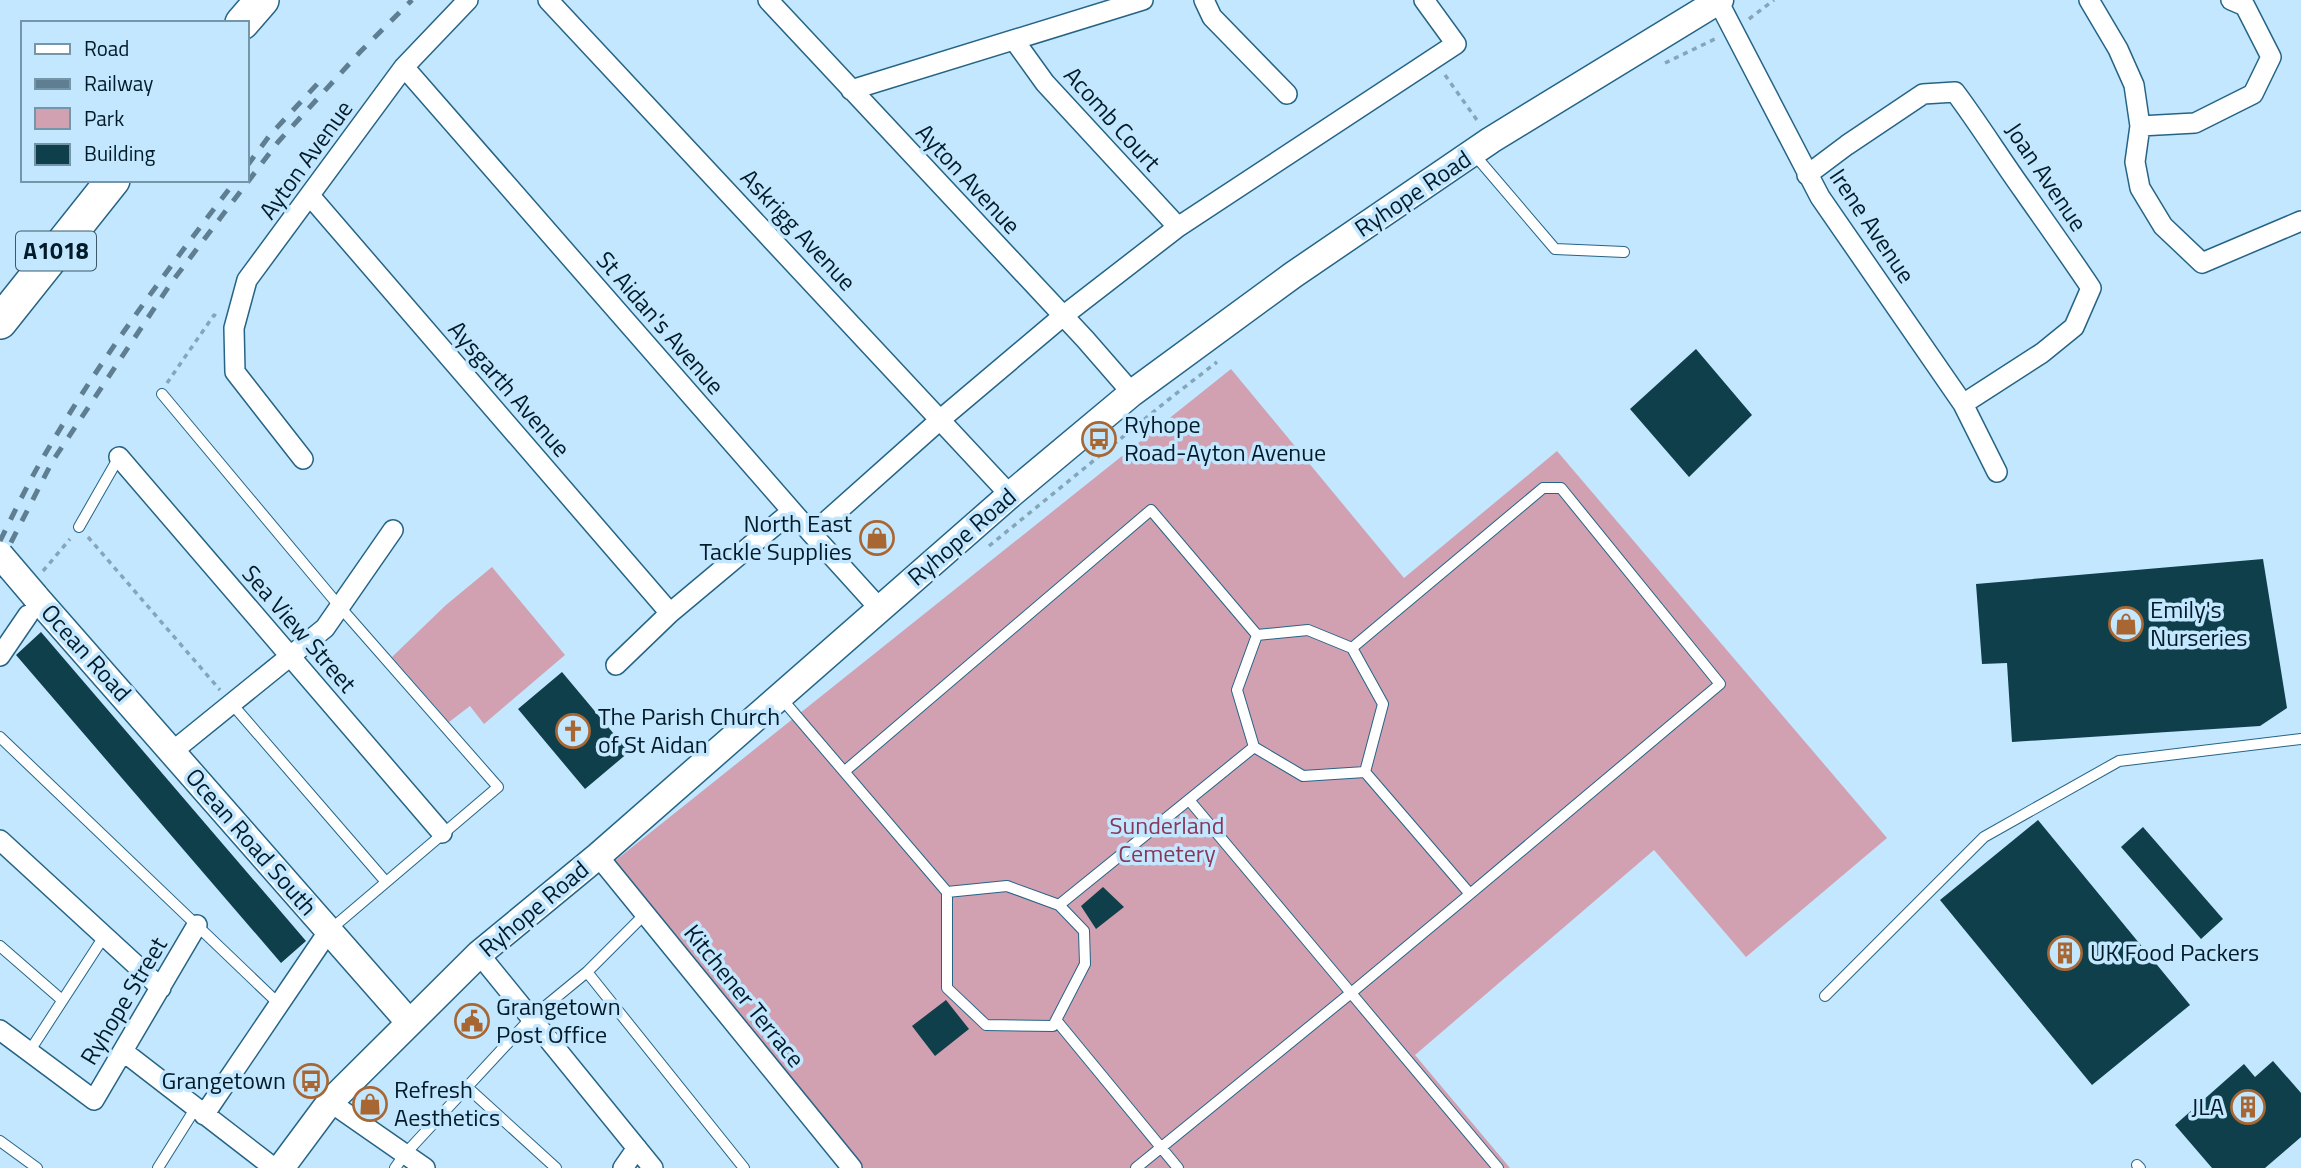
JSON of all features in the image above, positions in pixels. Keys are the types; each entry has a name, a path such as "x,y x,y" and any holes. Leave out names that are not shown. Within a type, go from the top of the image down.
{"highway":[{"path":"245,21 262,0"},
{"name":"A1018","path":"0,322 111,182"}],"main road":[{"name":"Ryhope Road","path":"281,1168 330,1101 479,954 598,856 1010,495 1132,393 1293,275 1482,146 1719,1"},
{"name":"Ocean Road","path":"0,555 34,603 173,751"},
{"name":"Ocean Road South","path":"173,751 328,932"},
{"path":"328,932 410,1022"}],"street":[{"name":"Ayton Avenue","path":"303,459 235,372 234,328 247,280 404,68 468,0"},
{"name":"Askrigg Avenue","path":"548,0 1010,495"},
{"name":"Ayton Avenue","path":"768,0 1132,393"},
{"path":"851,90 1143,0"},
{"path":"1203,0 1212,17 1287,94"},
{"path":"812,534 941,419 1063,316 1178,227 1456,44 1424,0"},
{"path":"2089,0 2118,50 2134,85 2140,126 2135,162 2140,188 2163,226 2202,262 2301,221"},
{"path":"2140,126 2195,123 2253,94 2271,57 2245,6 2231,0"},
{"name":"Irene Avenue","path":"1719,1 1807,175 1963,404 1997,472"},
{"name":"Acomb Court","path":"1014,40 1045,83 1178,227"},
{"name":"St Aidan's Avenue","path":"404,68 880,609"},
{"name":"Joan Avenue","path":"1807,175 1923,94 1955,92 2062,244 2091,288 2074,327 2042,353 1963,404"},
{"name":"Aysgarth Avenue","path":"311,197 670,613"},
{"name":"Sea View Street","path":"119,457 442,833"},
{"path":"616,665 670,613 792,511"},
{"path":"173,751 325,628 393,530"},
{"path":"0,656 34,603"},
{"path":"0,840 161,988"},
{"name":"Kitchener Terrace","path":"598,856 852,1168"},
{"name":"Ryhope Street","path":"29,1052 94,1100 197,925"},
{"path":"199,1112 279,1004 328,932"},
{"path":"479,954 653,1168"},
{"path":"0,1030 29,1052"},
{"path":"124,1052 274,1168"},
{"path":"330,1101 400,1161 425,1168"},
{"path":"623,1168 637,1148"}],"lane":[{"path":"1482,146 1555,249 1625,252"},
{"path":"162,394 340,607 498,787 328,932"},
{"path":"79,527 119,457"},
{"path":"1136,1168 1351,993 1720,684 1561,488 1543,488 1352,649"},
{"path":"845,771 1151,510 1257,635"},
{"path":"1257,635 1308,630 1352,649 1383,704 1365,772"},
{"path":"1257,635 1237,690 1254,747 1303,776 1365,772"},
{"path":"779,696 947,892 947,988 986,1025 1053,1026 1084,964 1084,931 1059,905 1007,886 947,892"},
{"path":"232,704 386,882"},
{"path":"0,737 279,1004"},
{"path":"1825,996 1984,837 2119,761 2301,739"},
{"path":"1059,905 1254,747"},
{"path":"1365,772 1470,894"},
{"path":"1189,800 1498,1168"},
{"path":"400,1161 531,1018 587,972 645,914"},
{"path":"29,1052 105,936"},
{"path":"0,946 62,1000"},
{"path":"587,972 744,1168"},
{"path":"1056,1020 1178,1168"},
{"path":"467,1087 556,1168"},
{"path":"158,1168 199,1112"},
{"path":"0,1141 37,1168"}],"path":[{"path":"1662,64 1733,29 1774,0"},
{"path":"1434,58 1482,146"},
{"path":"162,394 214,315 234,328"},
{"path":"985,550 1220,359"},
{"path":"34,603 40,575 79,527 232,704"}],"green space":[{"name":"Sunderland Cemetery","path":"1231,369 1404,578 1557,451 1887,838 1746,957 1654,850 1415,1055 1510,1168 860,1168 611,864"},
{"path":"492,567 565,655 484,724 470,706 449,722 392,657 446,605"}],"building":[{"path":"1696,349 1752,415 1689,477 1630,409"},
{"name":"Emily's Nurseries","path":"2263,559 2287,708 2260,726 2012,742 2007,663 1982,664 1976,584"},
{"path":"41,632 306,941 281,963 16,655"},
{"name":"The Parish Church of St Aidan","path":"562,672 629,752 585,789 518,709"},
{"name":"UK Food Packers","path":"2038,820 2190,1005 2092,1085 1940,900"},
{"path":"2143,827 2223,919 2201,939 2121,847"},
{"path":"1103,887 1124,907 1096,929 1081,906"},
{"path":"946,1000 969,1029 935,1056 912,1026"},
{"name":"JLA","path":"2273,1061 2301,1093 2301,1137 2265,1168 2212,1168 2175,1125 2244,1064 2255,1077"}],"railway":[{"path":"248,182 278,142 360,52 412,0"},
{"path":"248,165 270,135 320,81"},
{"path":"0,541 38,466 88,384 160,281 234,182"},
{"path":"0,564 52,462 171,283 248,182"}],"place":[{"name":"Ryhope Road-Ayton Avenue","path":"1099,439"},
{"name":"North East Tackle Supplies","path":"877,538"},
{"name":"Emily's Nurseries","path":"2126,624"},
{"name":"The Parish Church of St Aidan","path":"573,731"},
{"name":"UK Food Packers","path":"2065,953"},
{"name":"Grangetown Post Office","path":"472,1021"},
{"name":"Grangetown","path":"311,1081"},
{"name":"Refresh Aesthetics","path":"370,1104"},
{"name":"JLA","path":"2248,1107"}]}
